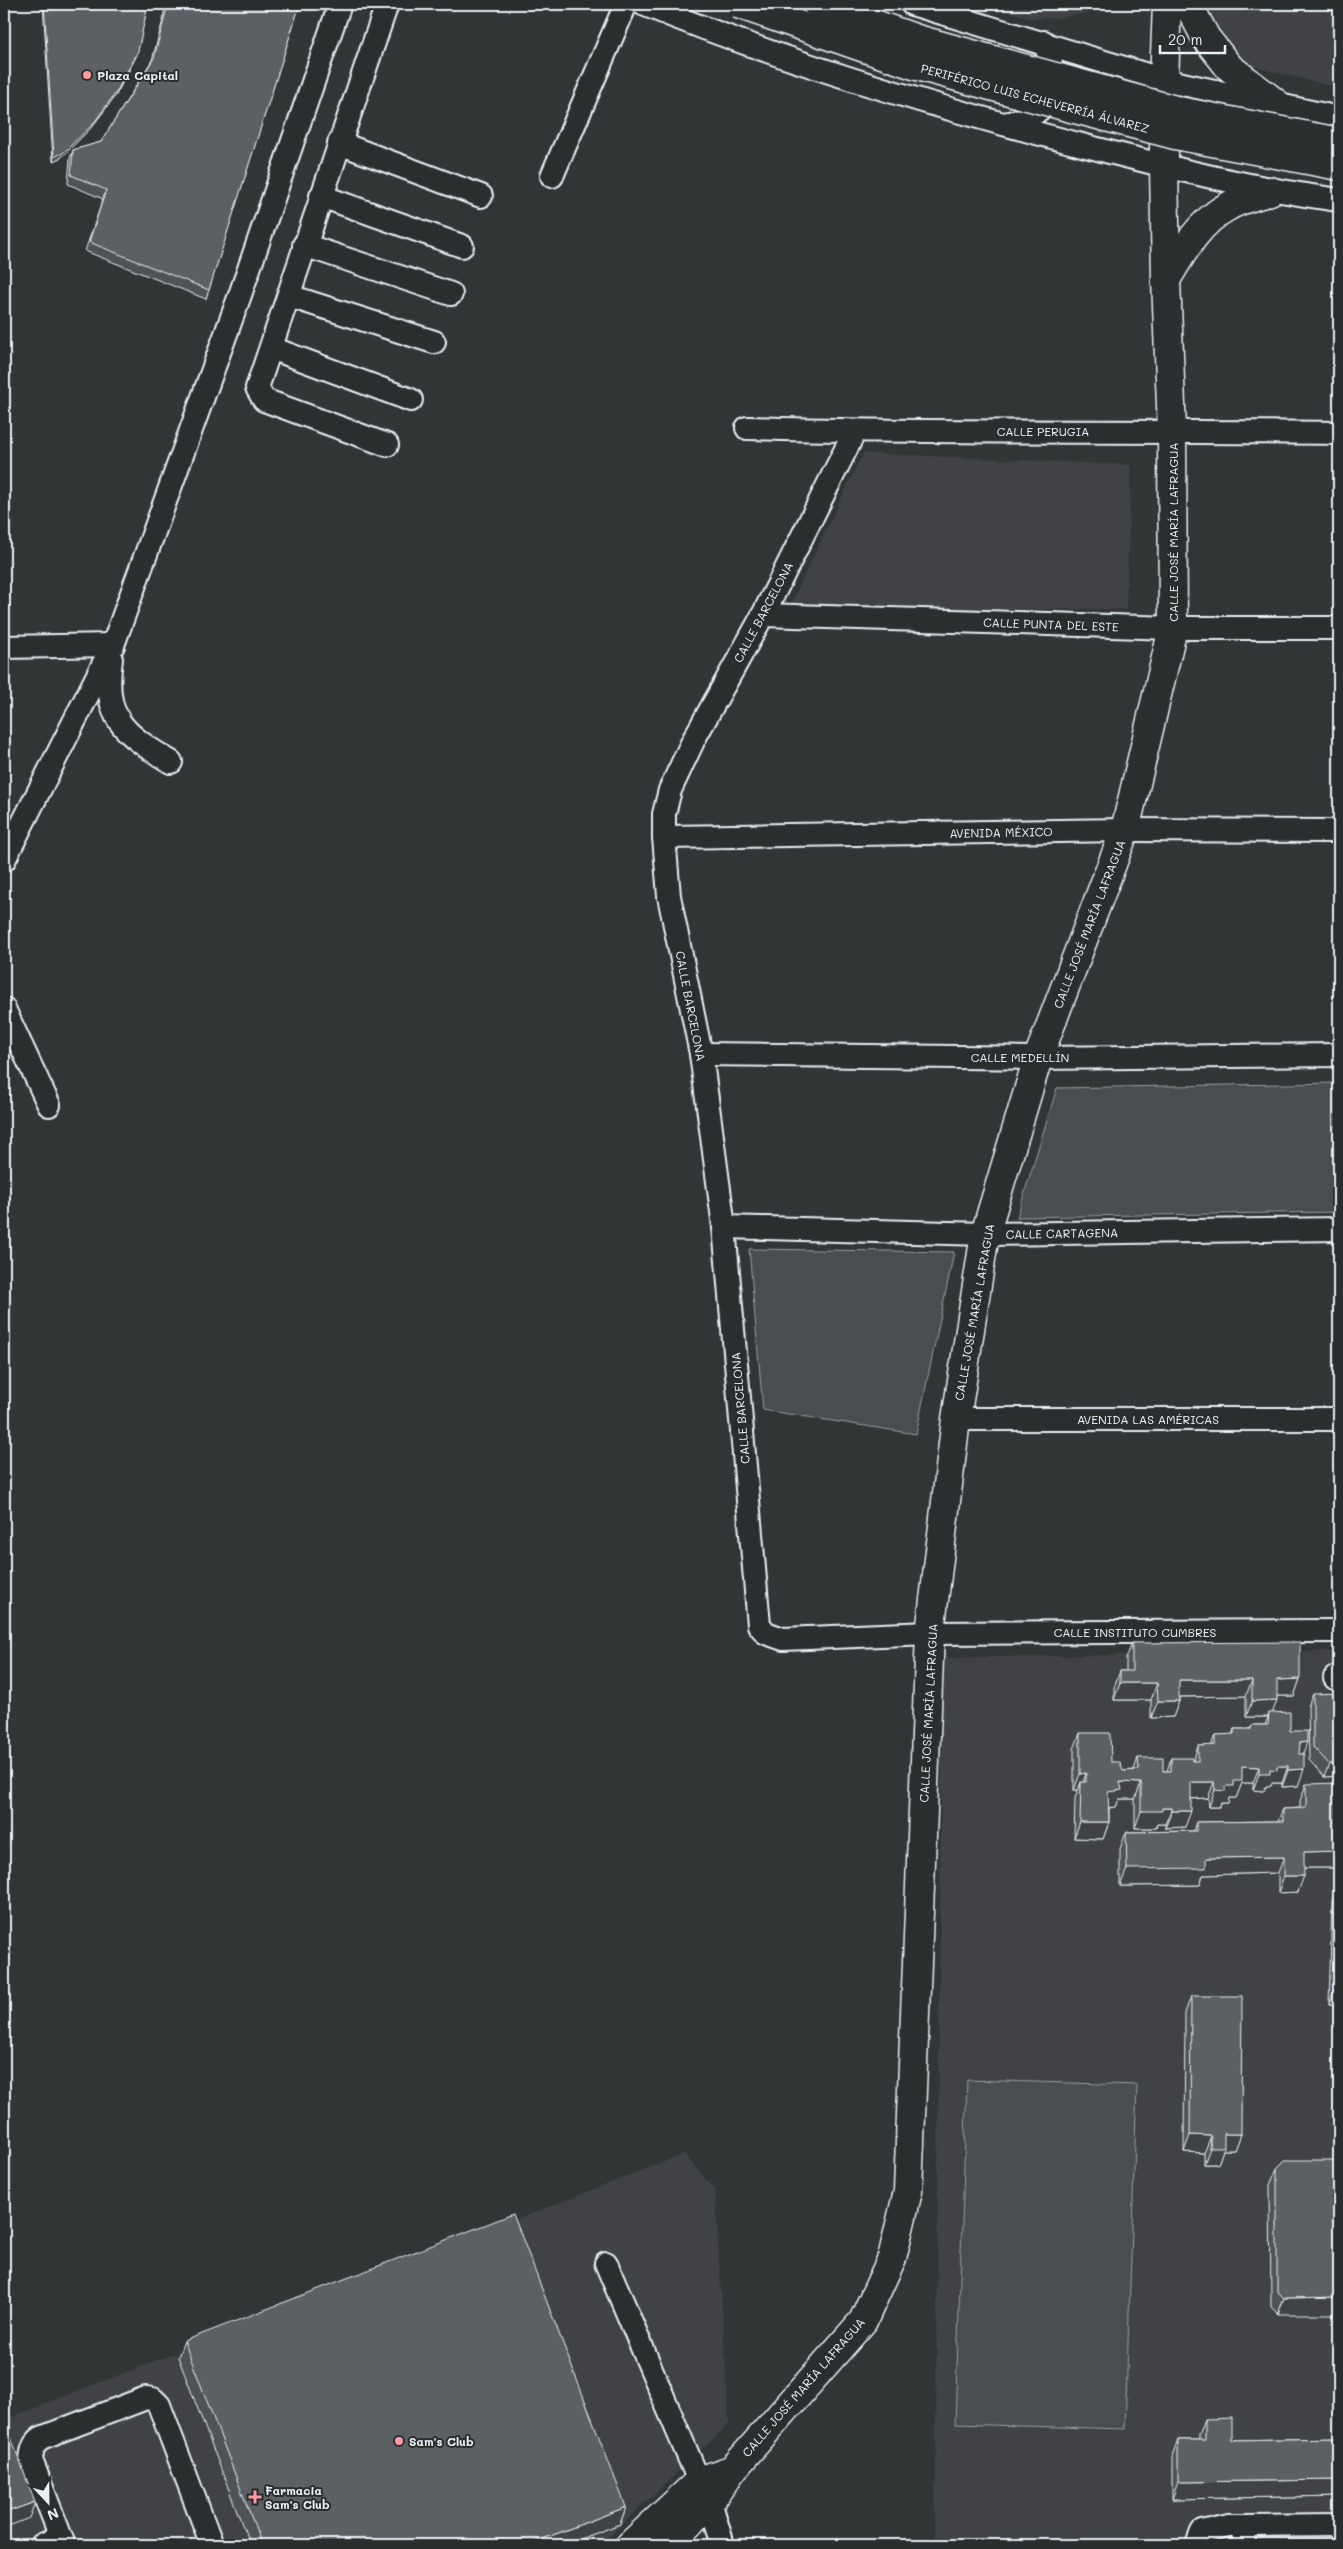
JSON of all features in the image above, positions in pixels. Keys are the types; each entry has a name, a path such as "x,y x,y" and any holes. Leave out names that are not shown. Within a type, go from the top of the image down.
{"main road":[{"name":"PERIFÉRICO LUIS ECHEVERRÍA ÁLVAREZ","path":"738,4 914,65 1066,107 1175,135 1339,166"},
{"name":"PERIFÉRICO LUIS ECHEVERRÍA ÁLVAREZ","path":"817,4 917,39 1179,111 1339,142"},
{"name":"CALLE JOSÉ MARÍA LAFRAGUA","path":"630,2545 733,2469 862,2321 892,2258 908,2191 930,1634 956,1419 985,1234 1038,1058 1125,830 1173,628 1172,430 1164,166 1164,80 1167,4"},
{"path":"1188,4 1206,38 1229,67 1276,104"},
{"path":"1166,280 1191,239 1204,224 1227,206 1270,191"},
{"name":"CALLE JOSÉ MARÍA LAFRAGUA","path":"668,2545 705,2491"}],"street":[{"path":"4,860 113,645 240,295 340,4"},
{"path":"387,4 257,388 264,400 387,445"},
{"path":"552,176 626,4"},
{"path":"643,4 690,23 910,98 1164,166 1270,191 1339,200"},
{"path":"912,4 1044,42 1164,80 1339,118"},
{"path":"1003,124 1022,121 1042,108 1053,83 1051,60 1044,42"},
{"path":"339,143 482,196"},
{"path":"321,196 462,246"},
{"path":"304,245 451,294"},
{"path":"289,296 434,342"},
{"path":"271,348 411,400"},
{"name":"CALLE PERUGIA","path":"747,428 856,431 1172,430 1339,433"},
{"name":"CALLE BARCELONA","path":"759,1625 724,1226 701,1054 669,896 664,814 670,790 694,739 763,615 856,431"},
{"name":"CALLE PUNTA DEL ESTE","path":"763,615 1173,628 1339,628"},
{"path":"4,647 113,645"},
{"path":"113,645 108,685 118,720 133,738 171,762"},
{"name":"AVENIDA MÉXICO","path":"664,837 1125,830 1339,831"},
{"path":"4,1009 49,1105"},
{"name":"CALLE MEDELLÍN","path":"701,1054 1038,1058 1339,1055"},
{"name":"CALLE CARTAGENA","path":"724,1226 985,1234 1339,1229"},
{"name":"AVENIDA LAS AMÉRICAS","path":"956,1419 1339,1419"},
{"name":"CALLE INSTITUTO CUMBRES","path":"759,1625 766,1633 783,1639 930,1634 1339,1631"},
{"path":"606,2263 705,2491 723,2545"},
{"path":"56,2543 31,2460 32,2450 36,2442 41,2438 146,2398 153,2399 159,2405 212,2545"},
{"path":"1197,2545 1202,2532 1208,2529 1245,2536 1339,2525"}],"shaded area":[{"path":"986,4 1101,4 1088,13 1058,18 1028,18"},
{"path":"1198,4 1339,4 1339,88 1266,70 1224,55"},
{"path":"863,453 1131,465 1126,609 788,609"},
{"path":"1339,1083 1339,1212 1017,1217 1057,1088"},
{"path":"749,1249 954,1252 916,1434 763,1410"},
{"path":"1339,1651 1339,2545 935,2545 942,1658"},
{"path":"967,2080 1137,2085 1125,2429 955,2424"},
{"path":"684,2154 715,2190 729,2424 600,2545 4,2545 4,2420"}],"building":[{"name":"Plaza Capital","path":"44,4 148,4 138,51 117,91 93,124 63,153 54,157"},
{"name":"Plaza Capital","path":"167,4 300,4 209,290 89,242 106,190 71,175 73,150 101,142 154,58"},
{"path":"1300,1642 1300,1679 1277,1680 1277,1700 1252,1701 1252,1680 1179,1680 1179,1701 1158,1701 1157,1683 1120,1683 1120,1671 1132,1671 1132,1643"},
{"path":"1339,1693 1339,1764 1329,1764 1313,1747 1313,1694"},
{"path":"1290,1712 1290,1731 1307,1731 1307,1742 1300,1743 1299,1754 1304,1754 1304,1769 1288,1770 1288,1766 1277,1766 1277,1770 1270,1769 1270,1774 1259,1774 1259,1767 1242,1766 1242,1781 1234,1781 1234,1786 1226,1786 1225,1791 1215,1790 1214,1782 1191,1782 1191,1811 1172,1811 1172,1808 1162,1808 1162,1811 1141,1811 1141,1783 1120,1782 1122,1790 1108,1792 1109,1822 1080,1822 1081,1782 1086,1782 1086,1773 1080,1774 1080,1733 1110,1733 1111,1762 1120,1762 1123,1771 1139,1770 1138,1758 1163,1758 1163,1771 1171,1771 1171,1758 1192,1758 1192,1761 1198,1761 1198,1746 1215,1745 1215,1735 1234,1734 1234,1729 1251,1729 1252,1725 1268,1725 1269,1713"},
{"path":"1339,1783 1339,1851 1304,1852 1304,1876 1284,1876 1284,1857 1206,1858 1206,1868 1127,1869 1126,1832 1196,1831 1196,1822 1283,1821 1283,1809 1306,1808 1306,1784"},
{"path":"1338,1884 1339,1987 1335,1987"},
{"path":"1191,1996 1242,1996 1241,2134 1224,2134 1224,2148 1210,2148 1211,2136 1190,2135"},
{"path":"1285,2160 1339,2160 1339,2297 1284,2298 1277,2291 1277,2168"},
{"name":"Sam's Club","path":"513,2214 626,2507 527,2545 262,2545 184,2341"},
{"path":"1232,2418 1232,2440 1339,2438 1339,2480 1178,2482 1178,2440 1205,2440 1205,2419"},
{"path":"4,2419 35,2502 4,2513"}],"place":[{"name":"Plaza Capital","path":"87,75"},
{"name":"Sam's Club","path":"399,2441"},
{"name":"Farmacia Sam's Club","path":"255,2497"}]}
